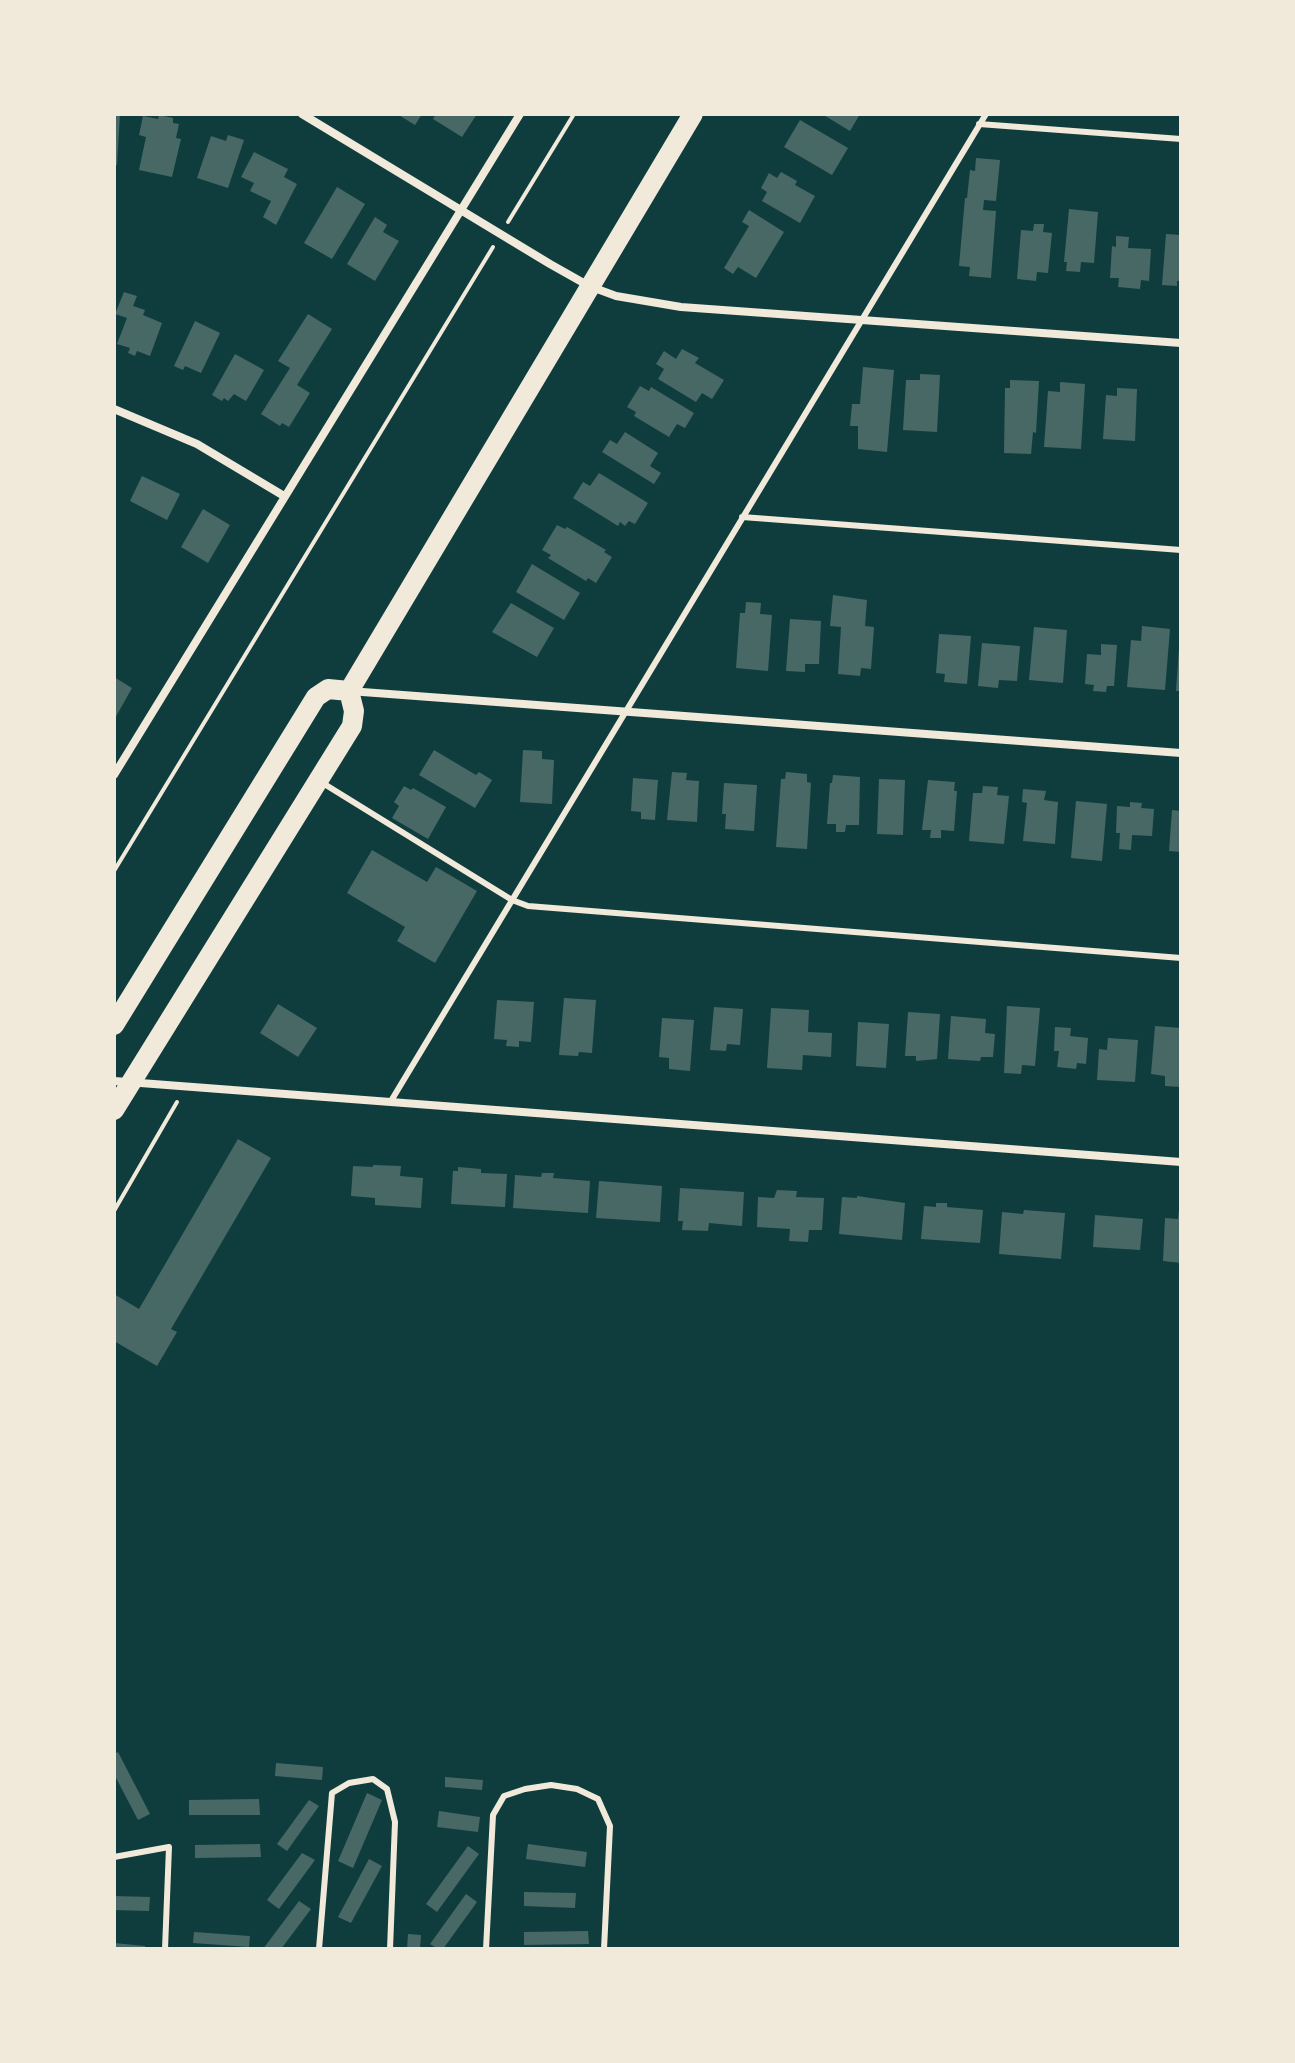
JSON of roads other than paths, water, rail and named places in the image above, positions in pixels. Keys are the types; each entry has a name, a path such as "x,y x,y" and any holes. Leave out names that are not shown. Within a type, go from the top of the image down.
{"main road":[{"path":"114,1110 123,1081 352,726 354,711 349,691 693,114"},
{"path":"114,1025 316,697 328,689 349,691"}],"street":[{"path":"302,114 589,286 616,296 681,307 1181,343"},
{"path":"114,775 520,114"},
{"path":"114,409 197,444 284,496"},
{"path":"349,691 1181,753"},
{"path":"123,1081 1181,1162"}],"lane":[{"path":"391,1101 986,114"},
{"path":"979,124 1181,139"},
{"path":"742,517 1181,550"},
{"path":"318,780 512,900 528,906 1181,958"},
{"path":"319,1949 332,1793 349,1783 373,1779 387,1789 395,1822 390,1949"},
{"path":"486,1949 493,1815 504,1796 551,1785 577,1789 598,1799 610,1826 604,1949"},
{"path":"114,1857 169,1847 165,1949"}]}
